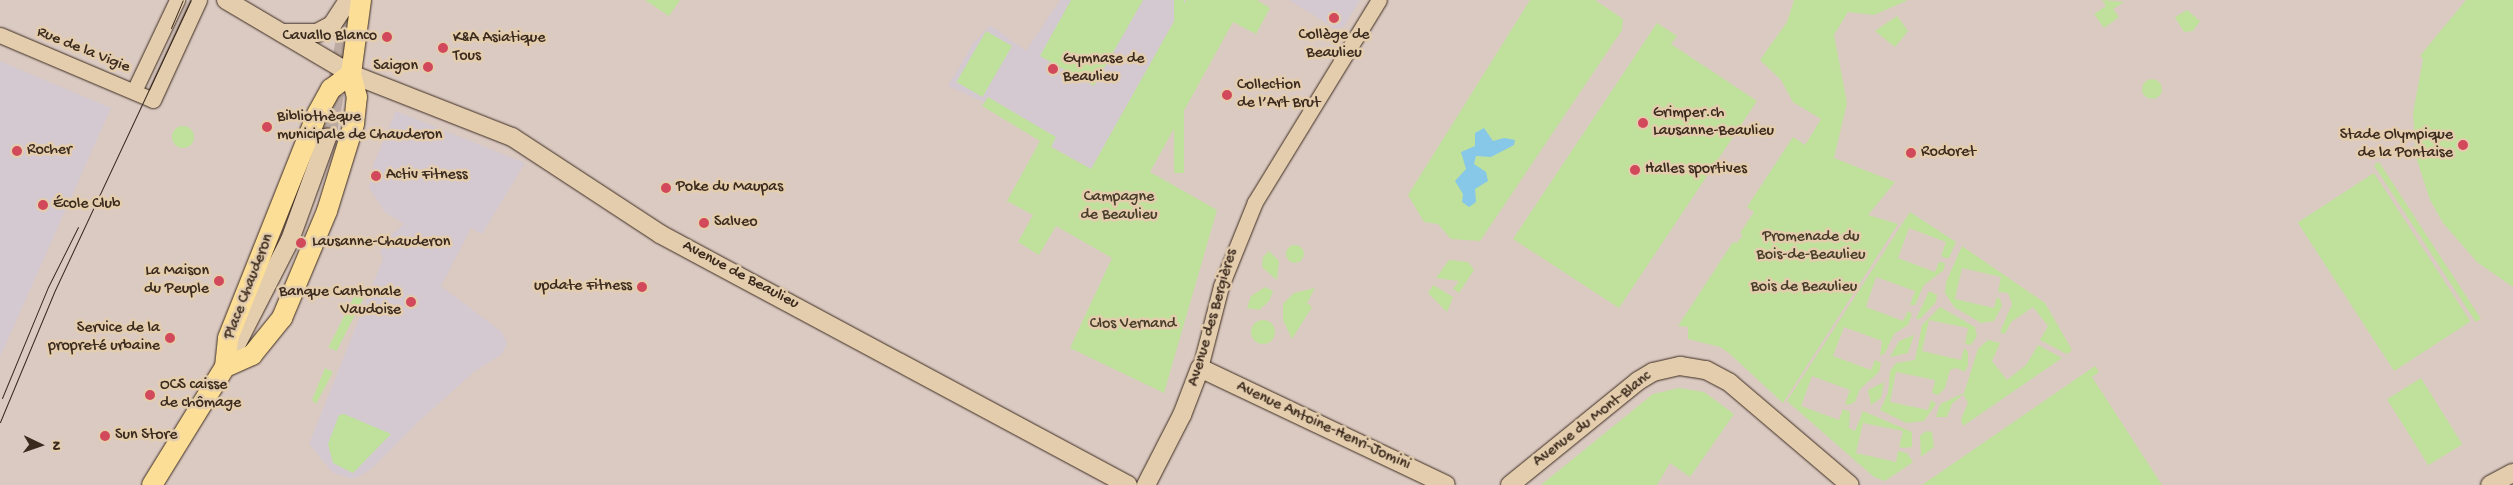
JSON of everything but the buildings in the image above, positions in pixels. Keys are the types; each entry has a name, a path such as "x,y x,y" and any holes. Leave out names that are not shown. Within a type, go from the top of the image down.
{"main road":[{"name":"Avenue de Beaulieu","path":"226,0 351,74 512,137 660,234 1128,485"},
{"path":"282,33 317,33 332,25 348,0"},
{"name":"Place Chauderon","path":"351,74 331,89 317,114 228,338 225,367 252,355 291,299 327,211 354,124 357,97 351,74 362,0"},
{"path":"152,485 225,367 290,240 327,138"},
{"name":"Avenue du Mont-Blanc","path":"1510,485 1638,381 1653,372 1680,366 1706,370 1730,383 1850,485"},
{"name":"Avenue des Bergières","path":"1146,485 1182,415 1200,368"},
{"name":"Avenue Antoine-Henri-Jomini","path":"1200,368 1446,485"},
{"path":"2490,485 2513,473"}],"street":[{"path":"134,91 177,0"},
{"name":"Rue de la Vigie","path":"0,35 153,100 199,0"},
{"name":"Avenue des Bergières","path":"1200,368 1221,286 1255,202 1379,0"}],"shaded area":[{"name":"Gymnase de Beaulieu","path":"1060,0 1186,0 1091,169 982,106 984,102 948,86 973,44 990,25 1026,51"},
{"name":"Collège de Beaulieu","path":"1289,0 1360,0 1344,26 1336,29"},
{"path":"0,61 111,108 0,357"},
{"path":"396,111 525,163 482,234 471,228 441,286 502,332 507,344 502,354 475,371 417,423 370,470 354,479 333,473 309,444 383,259 380,251 390,236 404,224 385,212 369,188 373,166"}],"green space":[{"path":"645,0 680,0 669,16"},
{"path":"1071,0 1143,0 1094,86 1040,56"},
{"path":"1174,0 1184,0 1184,173 1174,173"},
{"name":"Campagne de Beaulieu","path":"1186,0 1257,0 1270,8 1256,34 1233,22 1150,172 1217,210 1164,393 1070,348 1112,258 1056,226 1039,255 1018,242 1033,215 1007,201 1040,141 982,106 988,97 1056,137 1051,147 1091,169"},
{"path":"1530,0 1595,0 1623,19 1622,30 1480,241 1451,239 1438,224 1424,222 1408,195"},
{"name":"Promenade du Bois-de-Beaulieu","path":"1794,0 1908,0 1874,15 1848,12 1834,35 1847,103 1834,158 1895,182 1868,215 1898,224 1783,403 1730,354 1720,347 1688,339 1688,327 1678,326 1733,242 1737,243 1743,235 1740,233 1754,212 1747,207 1793,137 1805,145 1821,119 1793,102 1781,80 1760,60 1787,22"},
{"path":"2102,0 2124,2 2113,9 2119,17 2104,28 2094,14 2106,6"},
{"name":"Stade Olympique de la Pontaise","path":"2466,0 2513,0 2513,287 2477,262 2443,223 2430,200 2416,157 2413,113 2423,59 2420,56"},
{"path":"2187,10 2200,21 2193,31 2184,32 2175,17"},
{"path":"1897,16 1908,31 1895,47 1875,31"},
{"name":"Halles sportives","path":"1657,23 1677,36 1671,44 1757,101 1619,308 1513,239"},
{"path":"986,31 1012,46 982,97 956,82"},
{"path":"2152,79 2159,82 2162,89 2159,96 2152,99 2145,96 2142,89 2145,82"},
{"path":"183,126 191,129 194,137 191,145 183,148 175,145 172,137 175,129"},
{"path":"2379,162 2481,319 2476,322 2374,165"},
{"path":"2374,173 2470,321 2394,371 2298,223"},
{"path":"1910,212 1956,242 1949,258 1945,258 1941,256 1946,242 1909,228 1898,258 1935,272 1939,262 1945,263 1944,270 1924,285 1915,305 1910,305 1915,291 1876,277 1866,307 1903,321 1908,311 1912,314 1908,325 1894,334 1885,353 1880,356 1882,341 1844,327 1833,356 1871,370 1875,360 1881,363 1879,372 1860,389 1855,402 1848,405 1845,404 1850,390 1812,376 1801,406 1839,420 1843,409 1850,412 1849,428 1855,431 1863,411 1912,432 1912,447 1904,448 1899,447 1903,431 1863,423 1856,453 1896,462 1898,451 1907,453 1913,462 1885,481 1874,477 1787,401"},
{"path":"1291,245 1299,245 1304,250 1302,261 1291,263 1286,258 1286,250"},
{"path":"1962,246 2045,303 2072,350 2067,354 2040,340 2048,326 2033,307 2011,322 2005,334 2000,332 2012,304 2008,293 1998,292 2001,277 1962,268 1955,299 1994,308 1997,297 2000,299 2002,306 1994,321 1981,323 1954,307 1945,293 1946,282"},
{"path":"1269,251 1279,261 1277,280 1262,267 1263,257"},
{"path":"1449,260 1468,262 1474,270 1459,293 1453,289 1459,281 1436,278"},
{"path":"1433,285 1453,297 1447,312 1428,293"},
{"path":"1265,287 1273,291 1269,301 1259,310 1247,308 1251,296"},
{"path":"1315,288 1307,303 1312,307 1292,339 1283,320 1283,304 1294,293"},
{"path":"357,291 365,295 336,351 328,347"},
{"path":"1929,291 1937,295 1936,302 1920,319 1916,319"},
{"path":"1940,307 1975,327 1977,336 1971,345 1965,344 1968,328 1929,320 1922,351 1961,360 1964,348 1968,352 1968,365 1965,372 1957,368 1950,370 1945,388 1938,395 1932,393 1935,380 1896,372 1890,402 1928,410 1931,400 1936,404 1924,421 1906,423 1880,410 1888,393 1890,371 1896,363 1915,360 1922,325"},
{"path":"1263,320 1268,321 1274,327 1274,337 1268,343 1263,344 1258,343 1252,337 1251,332 1252,327 1258,321"},
{"path":"1914,335 1908,353 1890,357 1899,341"},
{"path":"1988,340 2000,343 1992,361 2007,380 2026,365 2038,345 2062,358 1963,426 1961,419 1968,403 1963,394 1952,404 1947,417 1936,417 1940,404 1964,393 1978,349"},
{"path":"2095,366 2099,372 2092,377 2162,485 1922,485"},
{"path":"325,368 333,372 316,404 312,400"},
{"path":"2421,378 2462,444 2428,465 2387,399"},
{"path":"1884,382 1881,398 1871,405 1868,390"},
{"path":"1679,388 1704,392 1734,414 1690,477 1670,463 1657,485 1541,485 1653,394"},
{"path":"344,414 391,434 353,473 333,463 328,444 339,415"},
{"path":"1926,431 1932,432 1934,447 1921,457 1920,436"}],"water":[{"path":"1484,128 1493,141 1504,138 1515,140 1514,145 1491,157 1476,156 1474,164 1486,172 1488,181 1475,189 1476,202 1469,207 1462,202 1463,194 1455,181 1466,169 1461,152 1475,146 1475,133"}],"tunnel":[{"path":"327,138 352,0"}],"tram line":[{"path":"171,28 183,0"},
{"path":"0,422 55,290 191,0"},
{"path":"2,398 48,287 78,227"}],"place":[{"name":"Collège de Beaulieu","path":"1334,18"},
{"name":"Cavallo Blanco","path":"387,37"},
{"name":"K&A Asiatique Tous","path":"443,48"},
{"name":"Saigon","path":"428,67"},
{"name":"Gymnase de Beaulieu","path":"1053,69"},
{"name":"Collection de l’Art Brut","path":"1227,95"},
{"name":"Grimper.ch Lausanne-Beaulieu","path":"1643,123"},
{"name":"Bibliothèque municipale de Chauderon","path":"267,127"},
{"name":"Stade Olympique de la Pontaise","path":"2463,145"},
{"name":"Rocher","path":"17,151"},
{"name":"Rodoret","path":"1911,153"},
{"name":"Halles sportives","path":"1635,170"},
{"name":"Activ Fitness","path":"376,176"},
{"name":"Poke du Maupas","path":"666,188"},
{"name":"École Club","path":"43,205"},
{"name":"Salveo","path":"704,223"},
{"name":"Lausanne-Chauderon","path":"301,243"},
{"name":"La Maison du Peuple","path":"219,281"},
{"name":"update Fitness","path":"642,287"},
{"name":"Banque Cantonale Vaudoise","path":"411,302"},
{"name":"Service de la propreté urbaine","path":"170,338"},
{"name":"OCS caisse de chômage","path":"150,395"},
{"name":"Sun Store","path":"105,436"}],"park label":[{"name":"Bois de Beaulieu","path":"1804,288"},
{"name":"Clos Vernand","path":"1133,325"}]}
